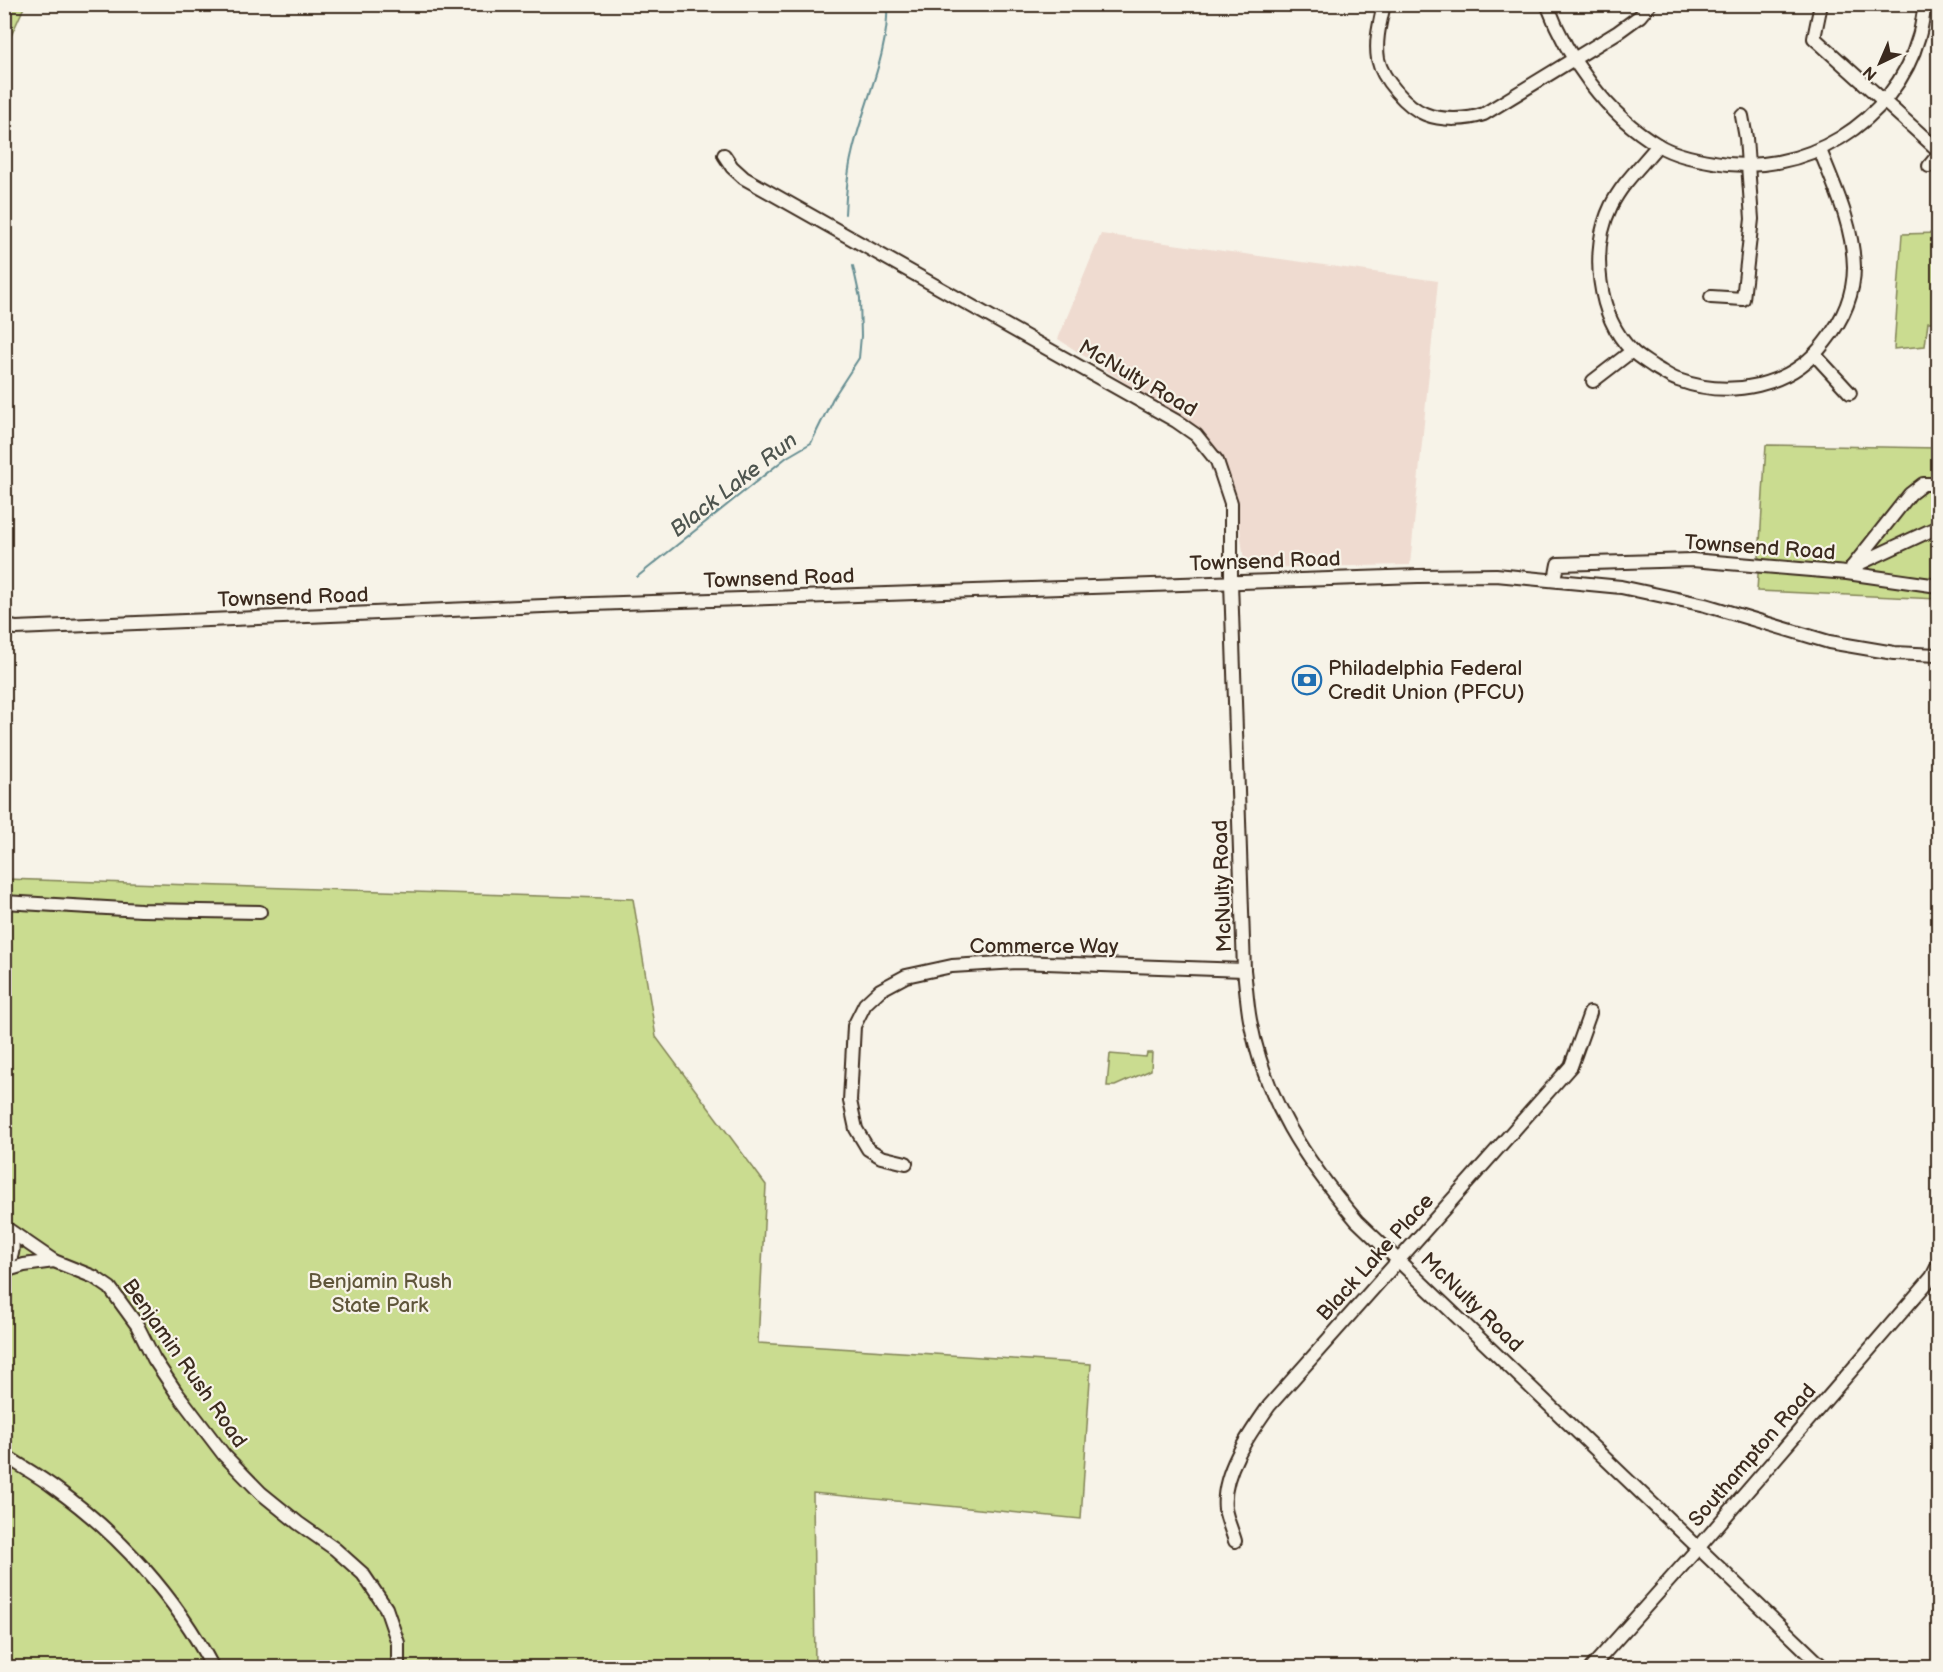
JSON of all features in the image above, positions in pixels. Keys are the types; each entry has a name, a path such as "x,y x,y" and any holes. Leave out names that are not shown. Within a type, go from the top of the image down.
{"street":[{"path":"1384,4 1376,40 1378,61 1382,70 1402,98 1425,114 1459,120 1471,119 1484,114 1573,60 1640,16 1650,4"},
{"path":"1547,4 1573,60 1609,105 1658,145 1691,158 1748,166 1791,161 1820,150 1869,117 1883,101 1908,62 1919,36 1925,4"},
{"path":"1821,4 1814,38 1938,150"},
{"path":"1711,297 1743,299 1752,219 1742,116"},
{"path":"1658,145 1625,183 1611,206 1601,235 1599,267 1603,296 1618,333 1632,351 1676,380 1708,388 1738,389 1765,384 1792,373 1815,355 1836,327 1849,300 1854,269 1852,238 1820,150"},
{"name":"McNulty Road","path":"724,155 732,167 744,178 1176,421 1196,435 1217,461 1231,503 1231,582 1244,970 1250,1020 1270,1086 1282,1116 1324,1183 1357,1221 1824,1668"},
{"path":"1929,166 1938,155"},
{"path":"1593,381 1632,351"},
{"path":"1815,355 1850,393"},
{"path":"1850,569 1910,494 1923,484 1938,484"},
{"path":"1850,569 1938,527"},
{"name":"Townsend Road","path":"1555,580 1558,564 1692,560 1850,569 1938,586"},
{"name":"Townsend Road","path":"4,625 16,628 627,603 1429,575 1497,575 1621,587 1694,603 1829,642 1871,650 1938,655"},
{"path":"4,902 141,910 261,912"},
{"name":"Commerce Way","path":"906,1163 881,1157 868,1149 856,1129 850,1101 854,1026 866,1004 880,990 906,976 946,968 1017,962 1244,970"},
{"name":"Black Lake Place","path":"1235,1541 1225,1509 1226,1497 1230,1475 1245,1440 1269,1406 1571,1066 1590,1013"},
{"name":"Benjamin Rush Road","path":"5,1227 54,1261 94,1276 110,1288 136,1325 154,1359 176,1392 224,1455 261,1493 335,1549 363,1574 386,1608 398,1643 398,1668"},
{"name":"Benjamin Rush Road","path":"4,1270 12,1257 14,1241 5,1227"},
{"name":"Benjamin Rush Road","path":"4,1270 54,1261"},
{"name":"Southampton Road","path":"1591,1668 1932,1277 1938,1265"},
{"path":"4,1455 55,1488 97,1521 132,1555 192,1631 213,1668"}],"shaded area":[{"path":"1101,234 1438,281 1410,565 1245,568 1236,500 1224,462 1212,445 1181,419 1058,339"}],"green space":[{"path":"4,5 25,5 5,49"},
{"path":"1938,233 1938,322 1928,322 1925,346 1894,349 1902,234"},
{"path":"1766,445 1938,448 1938,599 1757,591"},
{"name":"Benjamin Rush State Park","path":"5,879 633,899 656,1037 766,1185 758,1343 1091,1364 1081,1519 813,1493 815,1667 5,1668"},
{"path":"1147,1053 1152,1053 1151,1070 1115,1086 1107,1086 1110,1054 1146,1057"}],"waterway":[{"name":"Black Lake Run","path":"845,214 850,162 880,61 887,23 887,4"},
{"name":"Black Lake Run","path":"637,577 787,457 811,443 833,398 859,358 860,298 853,266"}],"place":[{"name":"Philadelphia Federal Credit Union (PFCU)","path":"1307,680"}]}
